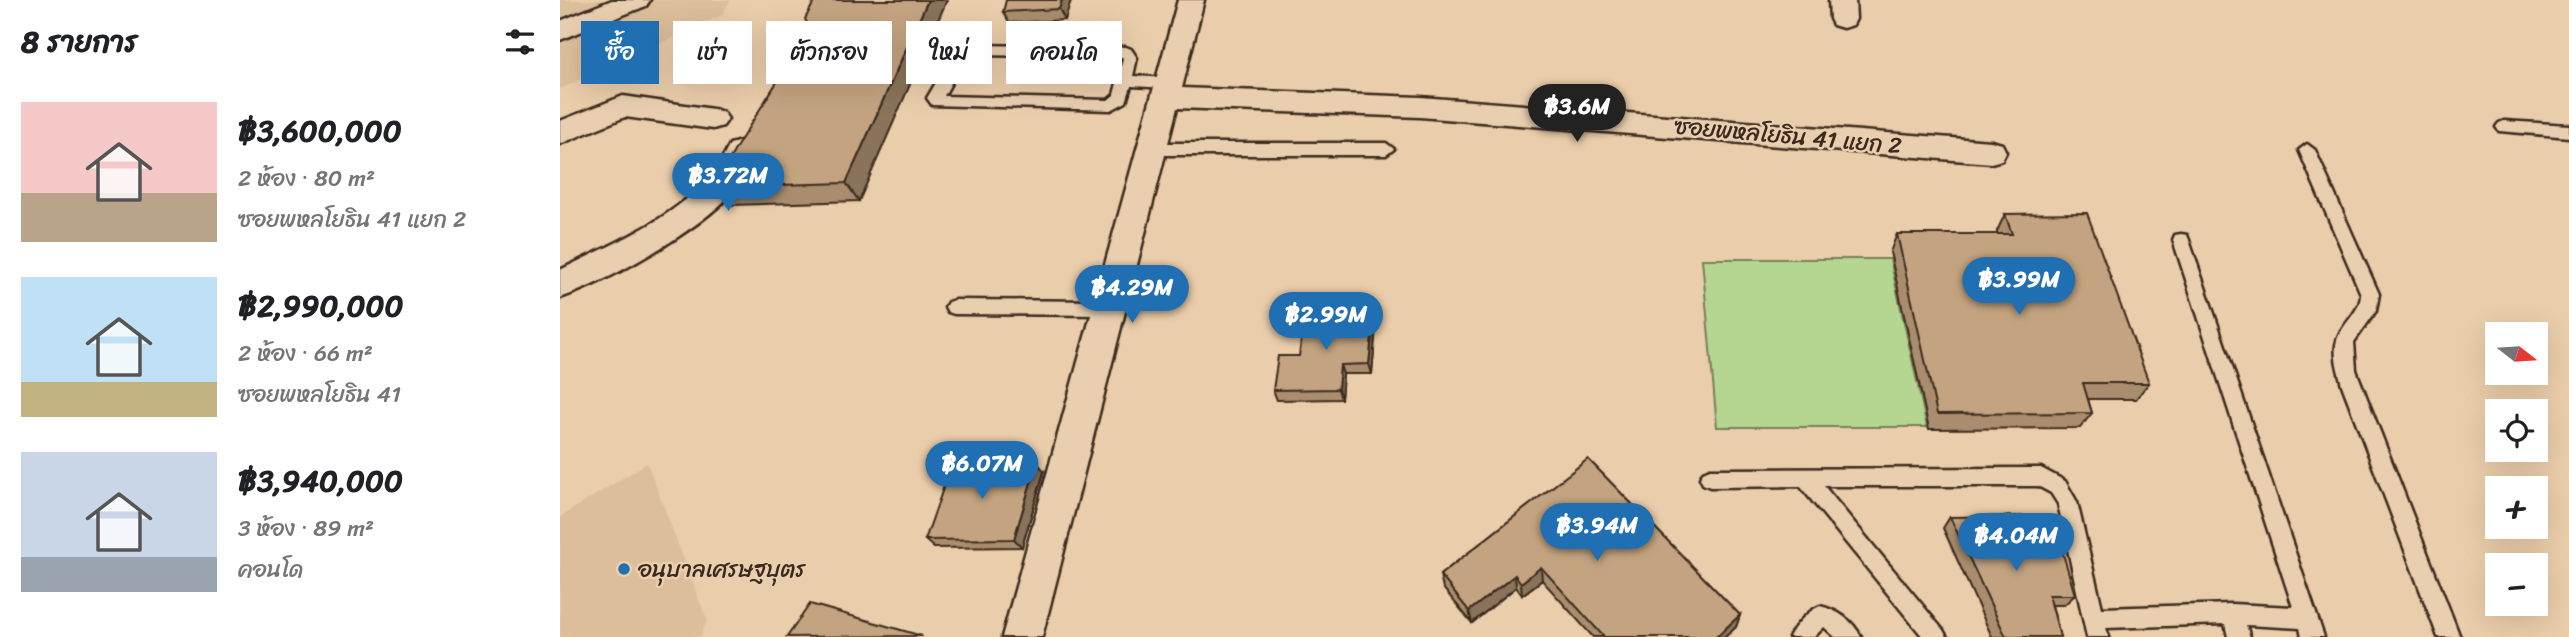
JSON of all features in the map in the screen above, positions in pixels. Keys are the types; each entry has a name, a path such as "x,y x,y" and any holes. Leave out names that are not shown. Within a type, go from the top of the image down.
{"street":[{"path":"560,31 636,0"},
{"path":"1022,637 1191,0"},
{"name":"ซอยพหลโยธิน 41 แยก 2","path":"1167,90 1991,152"},
{"path":"560,132 623,106 713,120"},
{"path":"560,285 648,241 677,221 719,187 756,128"}],"lane":[{"path":"972,50 1126,52 1130,56 1127,81 1121,98 1111,105 940,103 935,98 959,56 972,50"},
{"path":"1127,81 1167,90"},
{"path":"2504,127 2569,131"},
{"path":"1151,149 1386,149"},
{"path":"2307,150 2370,294 2370,306 2348,331 2342,349 2351,385 2449,637"},
{"path":"1710,478 2041,477 2058,486 2067,502 2095,628 2232,614 2310,628 2181,240"},
{"path":"954,307 1109,308"},
{"path":"1806,479 1936,637"},
{"path":"2232,614 2239,637"},
{"path":"1800,637 1820,617 1831,619 1850,637"}],"shaded area":[{"path":"560,0 730,0 722,15 709,21 673,21 673,37 659,44 659,21 581,21 581,79 560,89"},
{"name":"อนุบาลเศรษฐบุตร","path":"647,463 707,620 700,637 560,637 560,517"}],"green space":[{"path":"1702,259 1890,259 1927,427 1717,427"}],"building":[{"path":"815,0 928,0 919,21 906,21 906,49 892,80 892,21 805,19"},
{"path":"1006,0 1062,0 1059,9 1003,12"},
{"path":"776,84 890,84 846,183 714,187"},
{"path":"2087,213 2149,383 2083,383 2092,413 1937,414 1897,234 2012,234 2005,214"},
{"path":"1374,315 1369,364 1340,365 1338,389 1273,390 1278,356 1299,356 1304,316"},
{"path":"1588,459 1740,615 1716,637 1604,637 1541,567 1521,583 1515,575 1469,611 1440,575"},
{"path":"1037,462 1014,539 925,540 952,463"},
{"path":"2028,516 2035,544 2060,543 2075,595 2049,595 2060,637 2006,637 1950,517"},
{"path":"810,604 922,636 787,637"}],"place":[{"name":"อนุบาลเศรษฐบุตร","path":"624,569"}]}
